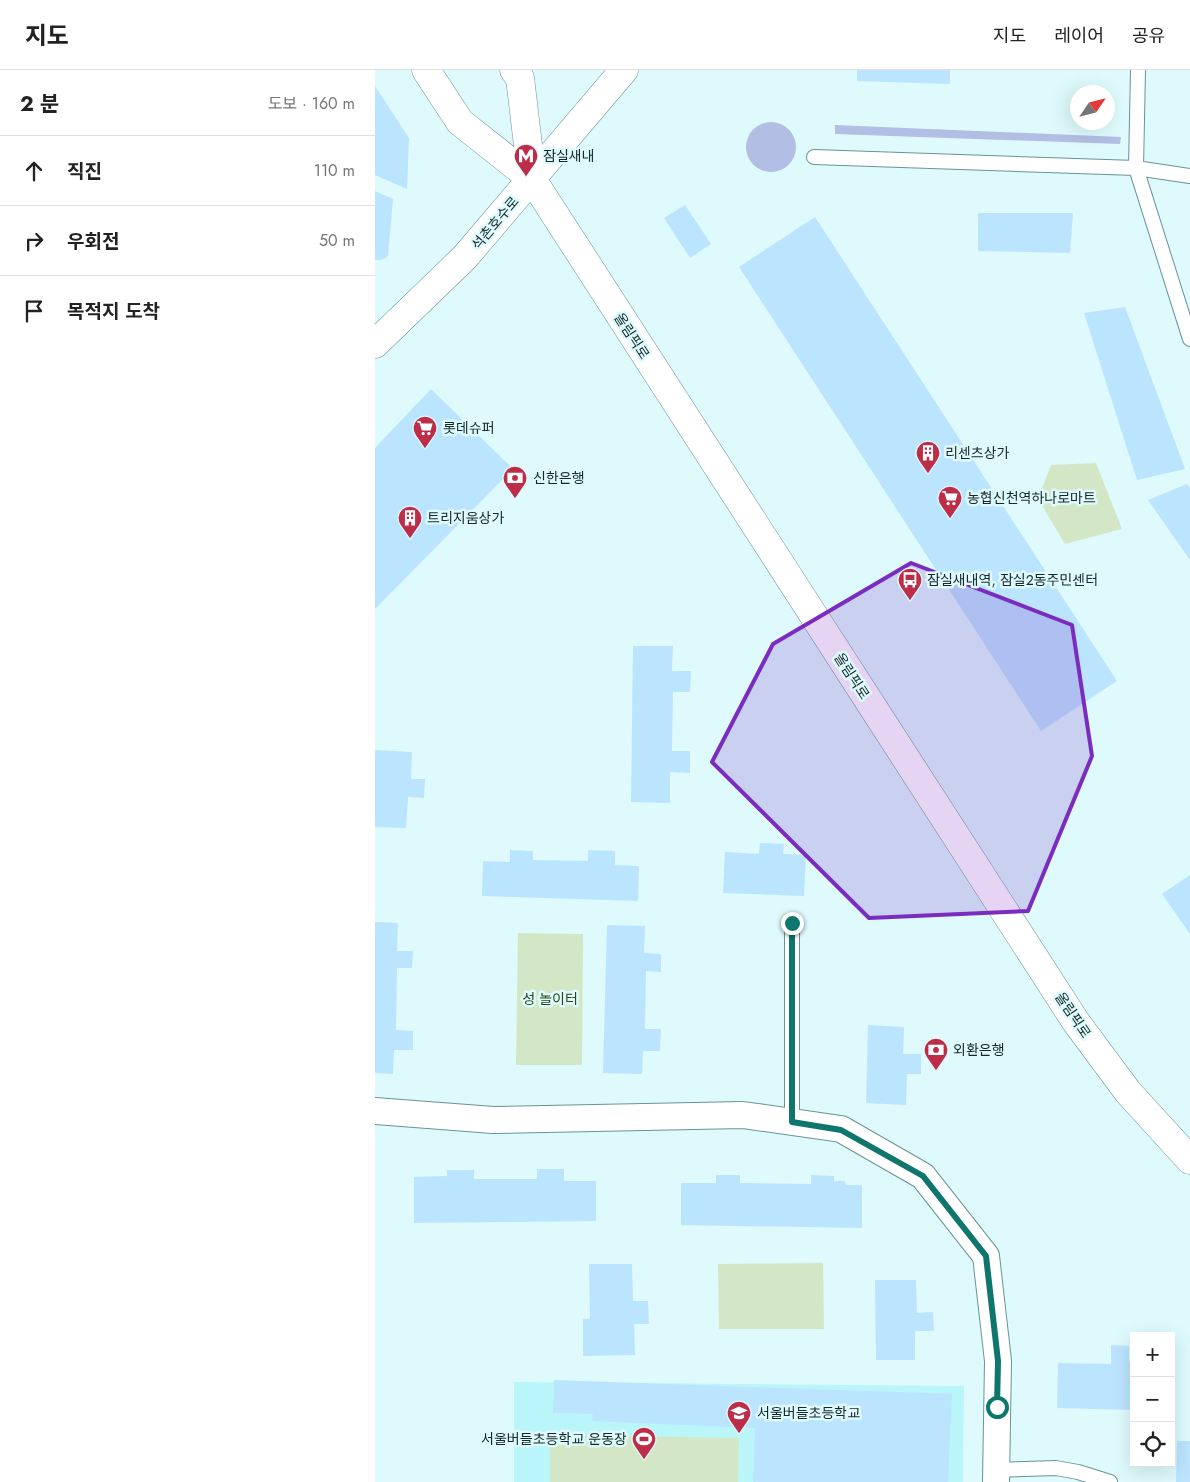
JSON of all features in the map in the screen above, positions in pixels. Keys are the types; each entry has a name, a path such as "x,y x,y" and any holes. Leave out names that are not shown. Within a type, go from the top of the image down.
{"main road":[{"name":"올림픽로","path":"426,70 460,122 532,179 1076,1022 1128,1092 1190,1160"},
{"name":"올림픽로","path":"515,70 520,78 532,179"},
{"name":"석촌호수로","path":"375,344 465,257 624,70"}],"street":[{"path":"375,1111 493,1120 743,1115 841,1130 923,1176 986,1256 998,1361 997,1476"}],"lane":[{"path":"1138,70 1136,168 1190,339"},
{"path":"814,157 1136,168 1190,176"},
{"path":"792,923 792,1122"},
{"path":"997,1476 1056,1468 1078,1472 1110,1482"}],"highlighted area":[{"path":"911,563 1072,625 1092,756 1028,911 869,918 712,762 773,644"}],"shaded area":[{"path":"771,122 785,126 792,133 796,147 792,161 785,168 771,172 757,168 750,161 746,147 750,133 757,126"},
{"path":"835,125 1121,137 1120,144 835,134"},
{"name":"서울버들초등학교","path":"514,1382 964,1386 963,1482 514,1482"}],"green space":[{"path":"1096,463 1122,529 1065,544 1038,499 1051,465"},
{"name":"성 놀이터","path":"518,933 583,934 582,1065 516,1065"},
{"path":"823,1263 824,1329 719,1329 718,1264"},
{"name":"서울버들초등학교 운동장","path":"550,1435 739,1438 738,1482 550,1482"}],"building":[{"path":"857,70 950,70 950,84 857,81"},
{"path":"375,86 409,138 407,189 375,175"},
{"path":"375,191 393,199 388,256 382,260 375,260"},
{"path":"685,205 711,244 690,258 664,218"},
{"path":"978,213 1073,213 1070,253 978,251"},
{"name":"리센츠상가","path":"815,217 1117,681 1041,731 739,267"},
{"path":"1125,307 1185,469 1137,480 1084,313"},
{"name":"트리지움상가","path":"431,389 513,469 375,609 375,448"},
{"path":"1187,484 1190,488 1190,560 1148,500"},
{"path":"633,646 673,646 672,671 691,671 690,692 673,692 672,751 690,751 690,773 670,772 670,803 631,802"},
{"path":"375,750 412,752 411,779 425,779 424,798 408,797 406,828 375,827"},
{"path":"760,843 784,844 783,854 806,855 804,896 723,893 725,852 759,854"},
{"path":"510,850 533,851 533,860 588,861 588,850 615,851 615,865 639,866 638,901 482,896 483,861 510,862"},
{"path":"1190,875 1190,934 1162,894"},
{"path":"375,922 398,923 397,951 413,951 412,968 397,968 396,1030 413,1031 413,1050 394,1050 393,1074 375,1073"},
{"path":"607,925 645,926 644,953 661,954 661,972 646,971 645,1029 661,1029 660,1051 643,1051 642,1074 603,1073"},
{"path":"868,1025 904,1027 903,1054 921,1054 921,1074 907,1074 906,1105 866,1103"},
{"path":"537,1169 564,1169 564,1181 596,1181 596,1221 414,1223 414,1177 447,1176 447,1170 474,1170 474,1179 537,1179"},
{"path":"716,1175 740,1175 740,1183 811,1184 811,1175 834,1176 834,1181 845,1181 846,1185 862,1185 862,1228 681,1225 681,1183 716,1183"},
{"path":"589,1264 632,1264 633,1301 648,1301 649,1324 634,1324 635,1355 583,1356 583,1319 590,1319"},
{"path":"875,1280 916,1280 917,1313 933,1312 934,1331 915,1331 915,1360 876,1360"},
{"path":"1111,1345 1129,1346 1130,1410 1057,1408 1058,1363 1111,1364"},
{"path":"554,1380 952,1394 948,1482 753,1482 755,1428 592,1421 593,1414 553,1413"},
{"path":"1177,1441 1190,1441 1190,1482 1176,1482"}],"place":[{"name":"잠실새내","path":"526,177"},
{"name":"롯데슈퍼","path":"425,449"},
{"name":"리센츠상가","path":"928,474"},
{"name":"신한은행","path":"515,499"},
{"name":"농협신천역하나로마트","path":"950,519"},
{"name":"트리지움상가","path":"410,539"},
{"name":"잠실새내역, 잠실2동주민센터","path":"910,601"},
{"name":"외환은행","path":"936,1071"},
{"name":"서울버들초등학교","path":"739,1434"},
{"name":"서울버들초등학교 운동장","path":"644,1460"}],"route":[{"path":"792,923 792,1122 841,1130 923,1176 986,1256 998,1361 997,1407"}]}
